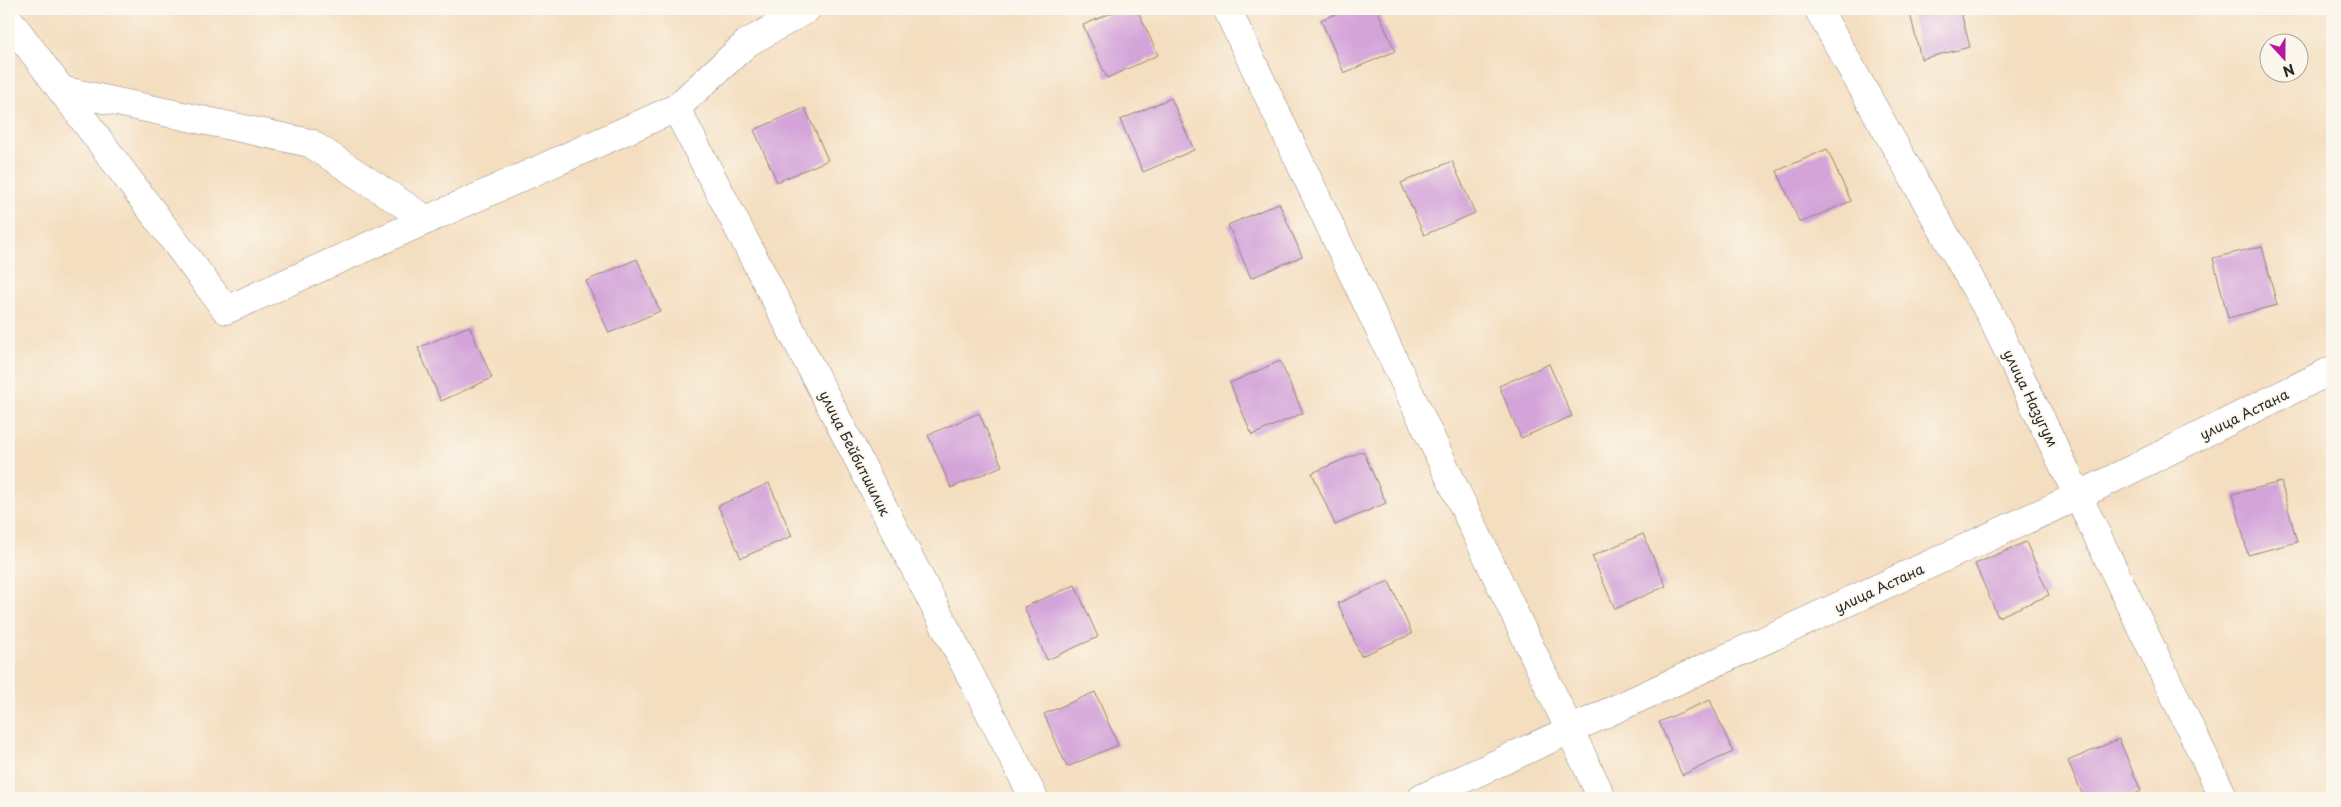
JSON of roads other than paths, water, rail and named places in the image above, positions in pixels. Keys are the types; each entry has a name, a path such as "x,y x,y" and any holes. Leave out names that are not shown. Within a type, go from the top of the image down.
{"street":[{"path":"9,20 226,310 676,108 748,43 807,9"},
{"path":"1227,9 1602,798"},
{"name":"улица Назугум","path":"1818,9 1991,316 2224,798"},
{"path":"61,90 310,143 428,220"},
{"name":"улица Бейбитшилик","path":"676,108 1034,798"},
{"name":"улица Астана","path":"1422,798 2078,496 2332,370"}]}
